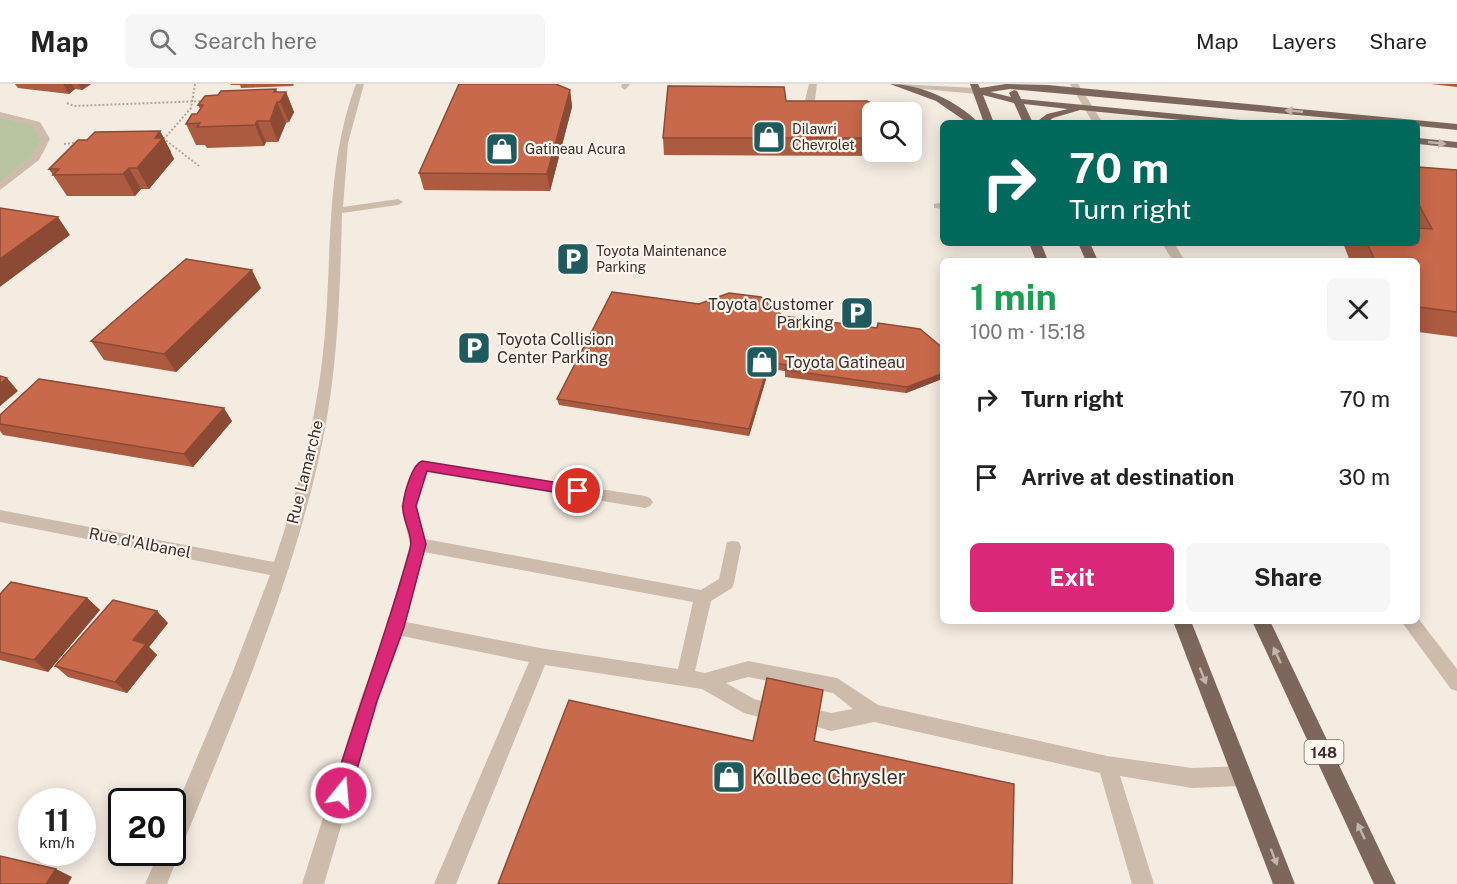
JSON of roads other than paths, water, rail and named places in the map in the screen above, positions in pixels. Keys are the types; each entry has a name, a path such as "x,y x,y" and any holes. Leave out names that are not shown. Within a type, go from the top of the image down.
{"main road":[{"path":"894,84 939,99 970,120"},
{"path":"1010,85 1026,120"},
{"path":"976,88 1010,85 1076,87 1390,120"},
{"path":"976,88 1017,101 1211,120"},
{"path":"976,88 988,120"},
{"path":"1044,120 1050,116 1090,108"},
{"path":"1420,123 1457,127"},
{"path":"1420,141 1457,145"},
{"path":"1183,624 1284,884"},
{"name":"148","path":"1262,624 1385,884"}],"street":[{"name":"Rue Lamarche","path":"186,808 255,641 279,570 311,458 326,384 334,299 341,146 350,110 360,84"},
{"path":"810,100 813,84"},
{"path":"902,84 976,88"},
{"path":"1076,87 1096,120"},
{"path":"0,115 37,124 45,140 42,149 23,171 0,187"},
{"path":"337,211 398,202"},
{"path":"313,884 369,701 396,627 418,544 409,506 422,466 645,502"},
{"name":"Rue d'Albanel","path":"0,516 279,570"},
{"path":"418,544 703,597 726,583 733,547"},
{"path":"685,678 703,597"},
{"path":"1412,624 1457,683"},
{"path":"396,627 540,656 705,681 751,706 763,709"},
{"path":"445,884 540,656"},
{"path":"705,681 748,669 837,686 874,713 1107,765 1192,778 1242,776"},
{"path":"818,719 831,722 874,713"},
{"path":"1107,765 1143,884"},
{"path":"156,884 163,866"}],"place":[{"name":"Dilawri Chevrolet","path":"769,137"},
{"name":"Gatineau Acura","path":"502,149"},
{"name":"Toyota Maintenance Parking","path":"573,259"},
{"name":"Toyota Customer Parking","path":"857,313"},
{"name":"Toyota Collision Center Parking","path":"474,348"},
{"name":"Toyota Gatineau","path":"762,362"},
{"name":"Kollbec Chrysler","path":"729,777"}]}
